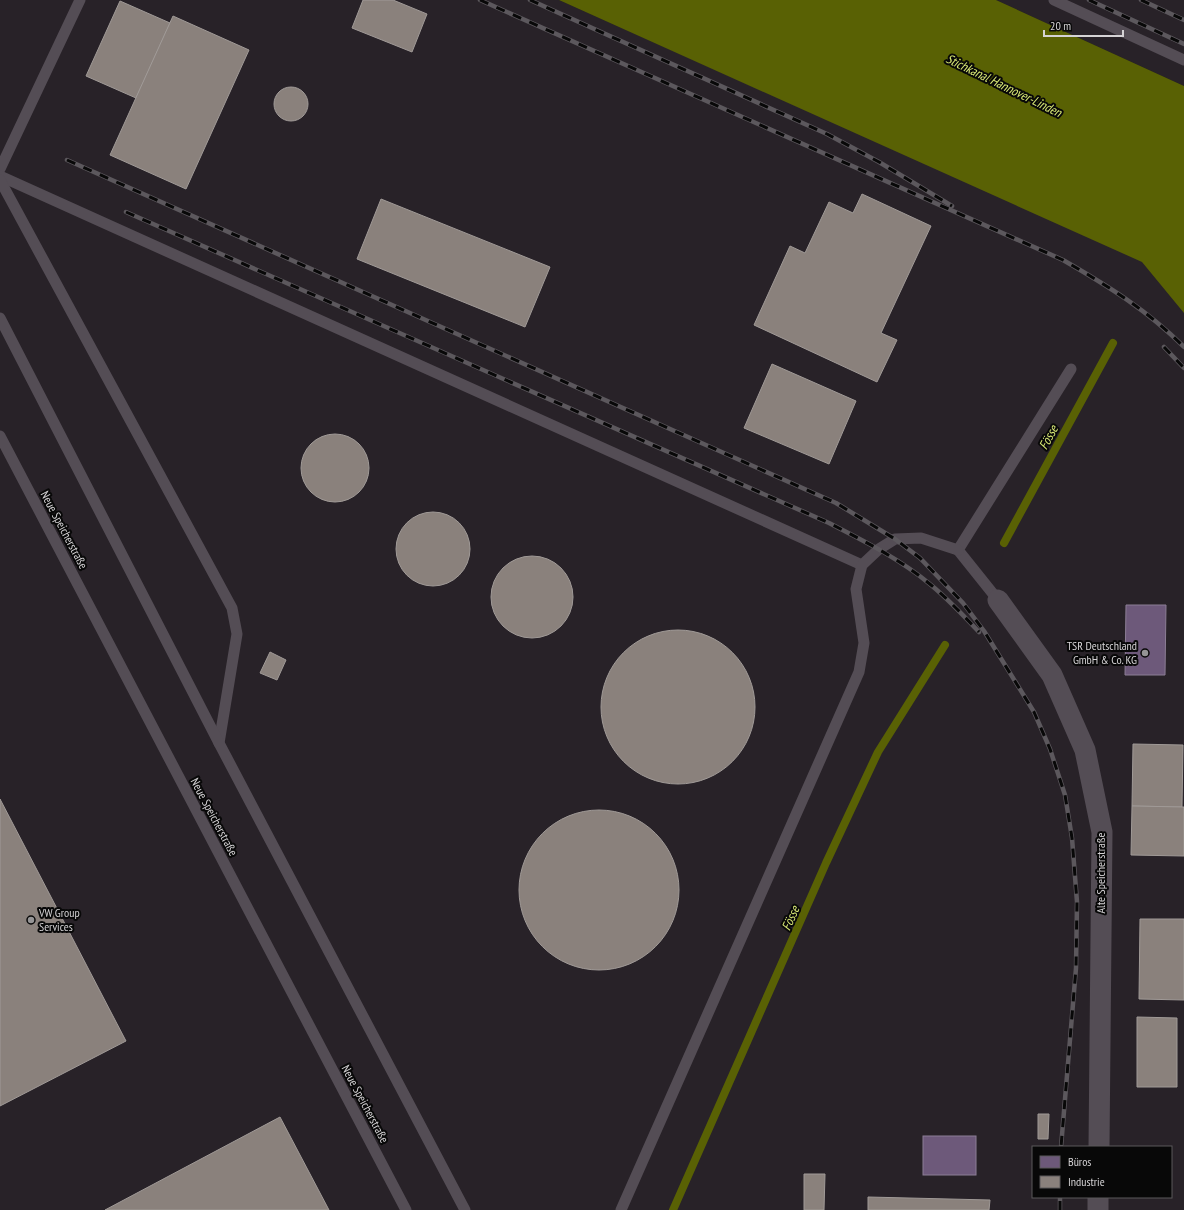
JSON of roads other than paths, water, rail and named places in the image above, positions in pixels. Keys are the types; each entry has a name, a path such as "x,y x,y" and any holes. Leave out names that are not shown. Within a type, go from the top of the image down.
{"street":[{"name":"Alte Speicherstraße","path":"998,600 1052,675 1085,750 1102,832 1099,1146"},
{"path":"1098,1198 1098,1210"}],"lane":[{"path":"0,169 80,0"},
{"path":"1054,0 1184,60"},
{"path":"0,176 862,565"},
{"path":"0,180 232,608 237,634 219,743"},
{"path":"0,318 219,743 465,1210"},
{"path":"958,550 1071,369"},
{"name":"Neue Speicherstraße","path":"0,436 406,1210"},
{"path":"621,1210 859,672 864,643 856,589 862,565 879,549 895,539 921,538 958,550 998,600"}],"water":[{"name":"Stichkanal Hannover-Linden","path":"559,0 996,0 1184,86 1184,313 1142,262"}],"waterway":[{"name":"Fösse","path":"1004,543 1113,343"},
{"name":"Fösse","path":"673,1210 826,863 878,752 945,645"}],"railway":[{"path":"480,0 1063,260 1096,279 1126,299 1156,321 1184,347"},
{"path":"530,0 827,134 879,162 952,206"},
{"path":"1089,0 1184,44"},
{"path":"1141,0 1184,20"},
{"path":"67,160 836,503 895,539 920,558 963,603 984,631 1034,712 1050,749 1065,795 1072,838 1077,902 1076,968 1061,1146"},
{"path":"126,212 829,523 882,551 907,567 944,596 979,632"},
{"path":"1164,347 1184,368"},
{"path":"1060,1198 1060,1210"}],"place":[{"name":"TSR Deutschland GmbH & Co. KG","path":"1145,653"},
{"name":"VW Group Services","path":"31,920"}]}
